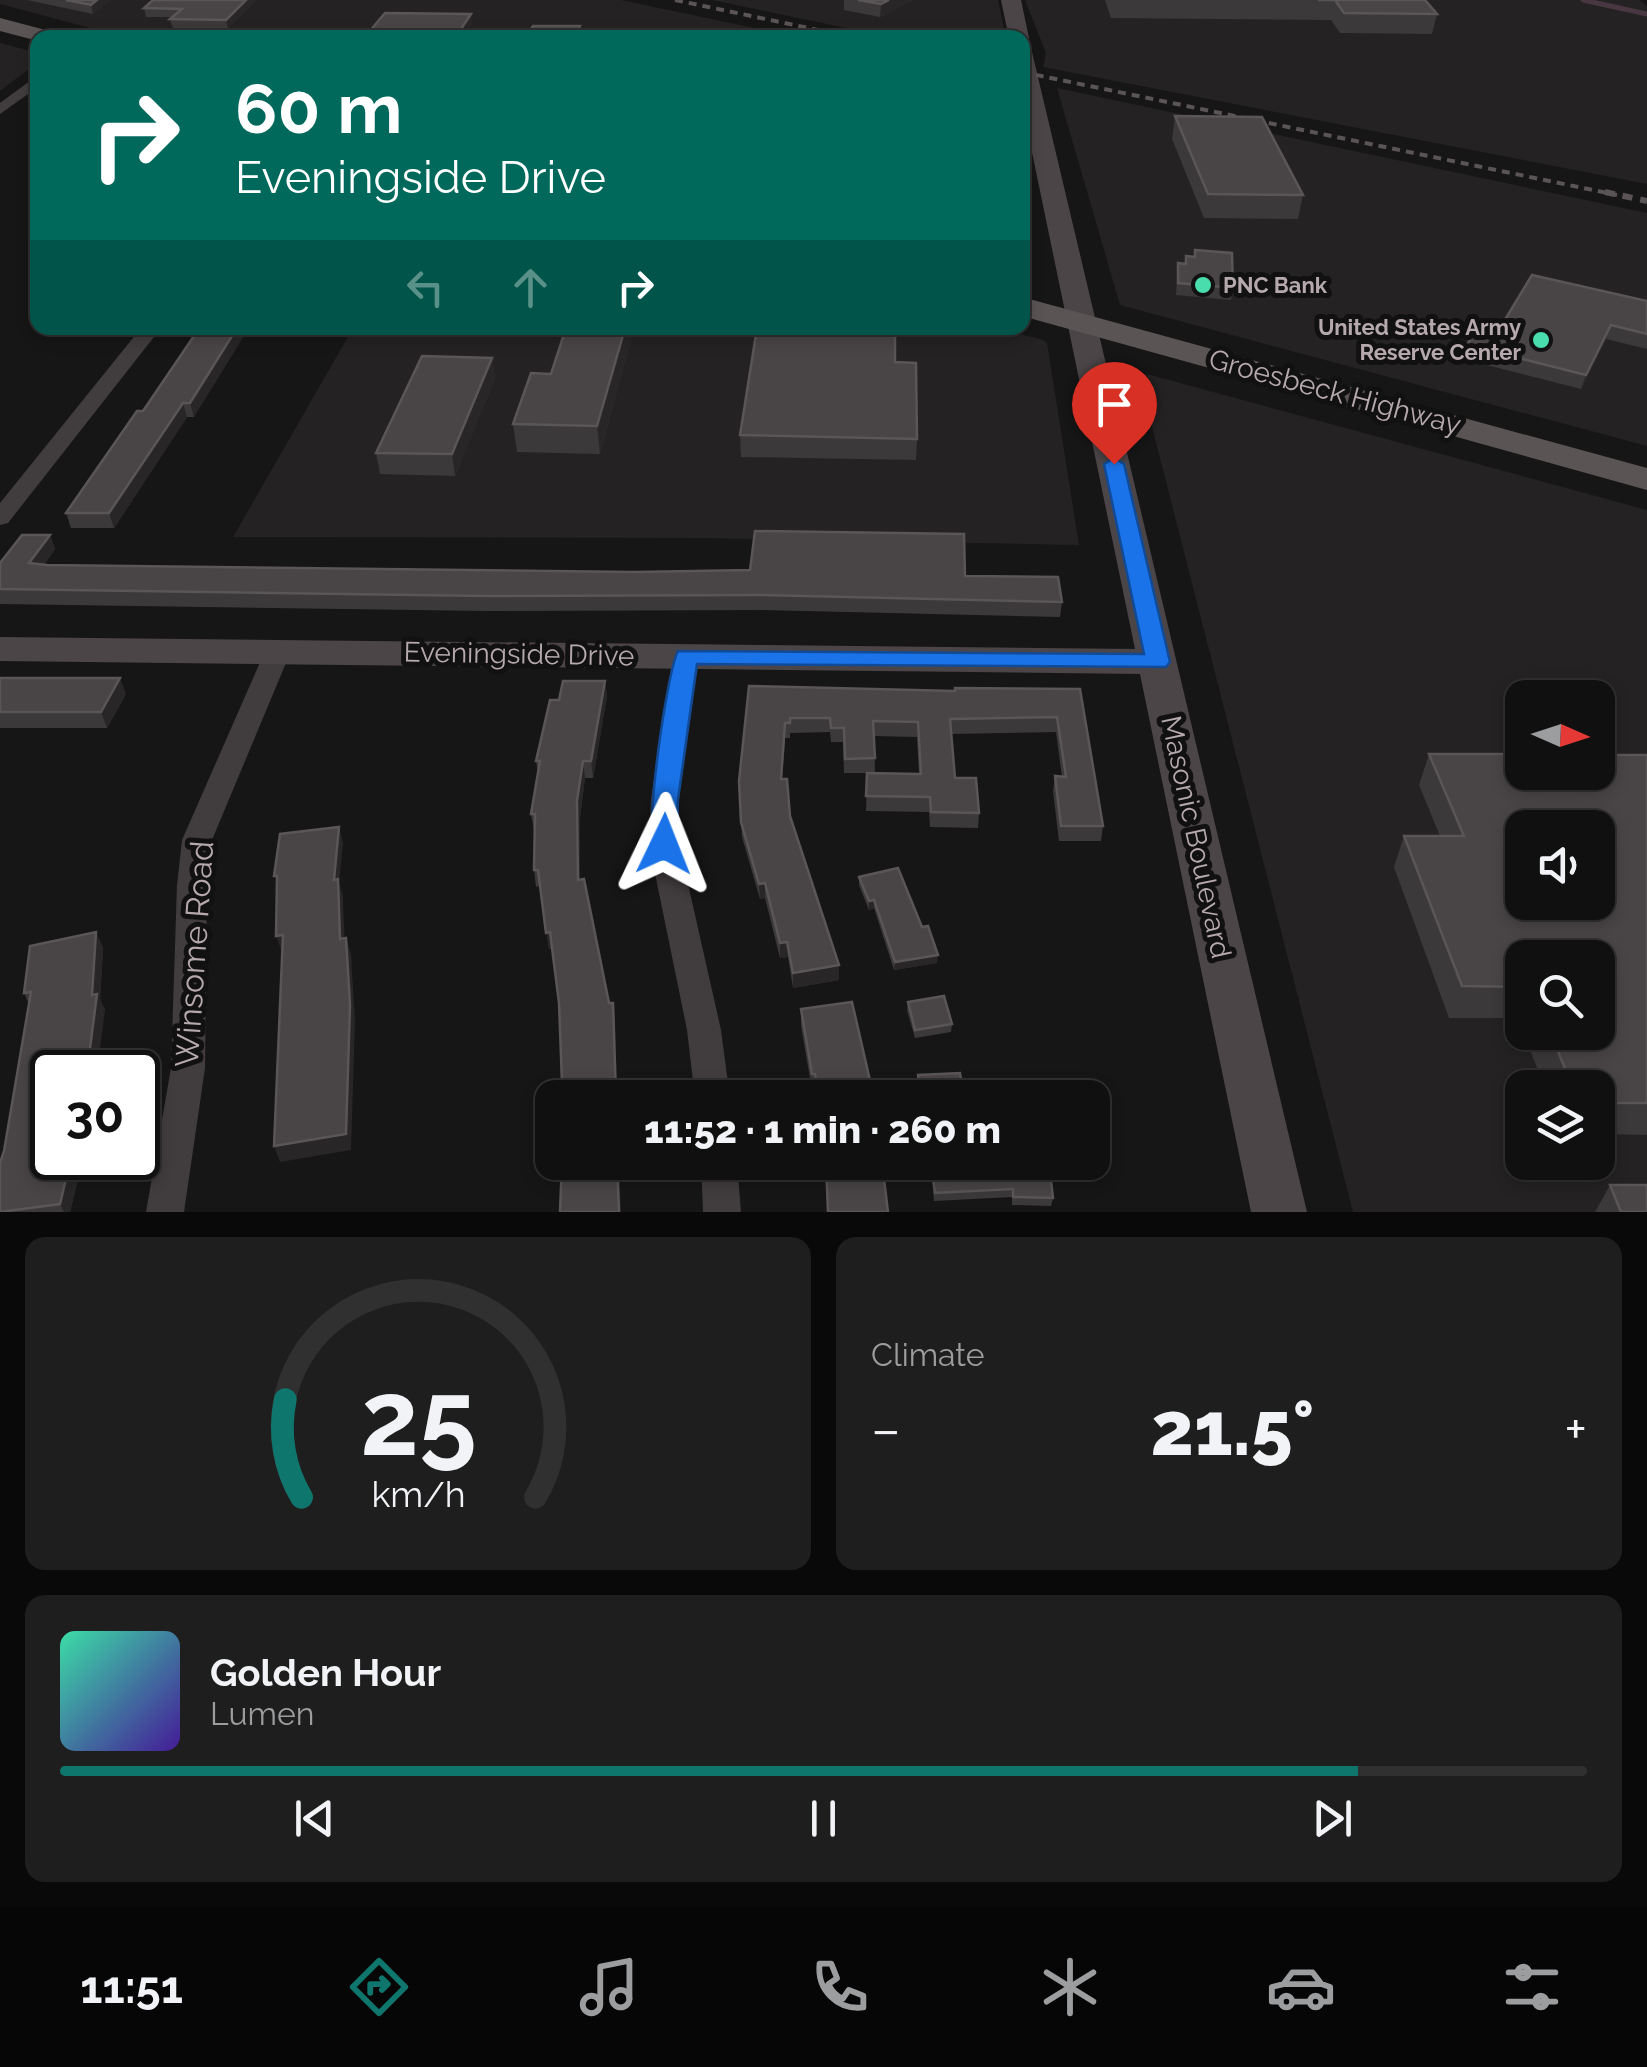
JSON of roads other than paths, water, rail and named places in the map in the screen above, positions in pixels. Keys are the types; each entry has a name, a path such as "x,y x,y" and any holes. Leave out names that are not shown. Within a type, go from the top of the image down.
{"main road":[{"path":"0,24 30,33"},
{"name":"Groesbeck Highway","path":"1030,308 1647,479"}],"street":[{"path":"1011,0 1017,30"},
{"path":"0,110 30,86"},
{"name":"Masonic Boulevard","path":"1030,88 1279,1212"},
{"path":"0,518 145,335"},
{"name":"Eveningside Drive","path":"0,650 1158,662"},
{"name":"Winsome Road","path":"165,1212 188,1068 192,884 197,840 278,651"},
{"path":"686,656 665,799 664,844 704,1030 711,1080"},
{"path":"719,1180 722,1212"}],"waterway":[{"path":"1583,0 1647,14"}],"railway":[{"path":"675,0 818,30"},
{"path":"1030,74 1617,195"},
{"path":"1605,192 1647,201"}],"place":[{"name":"PNC Bank","path":"1203,285"},
{"name":"United States Army Reserve Center","path":"1541,340"}]}
